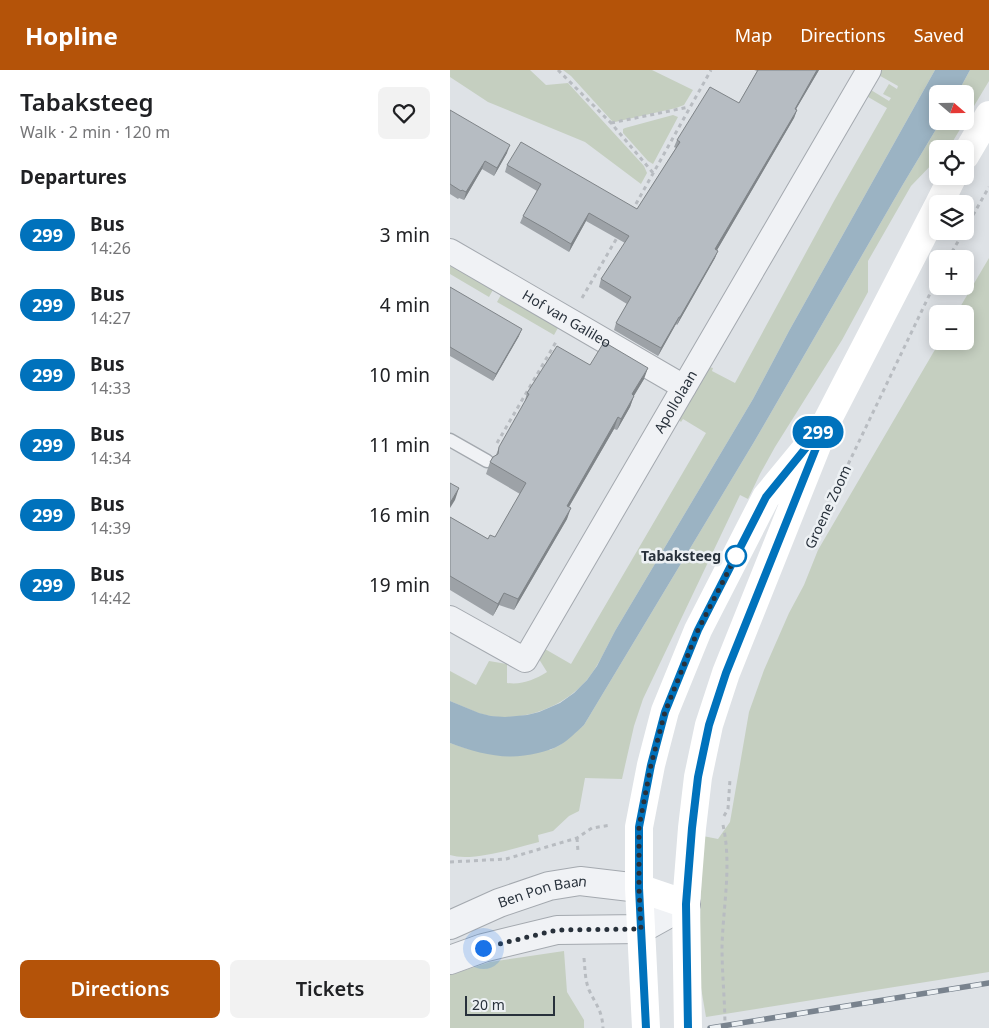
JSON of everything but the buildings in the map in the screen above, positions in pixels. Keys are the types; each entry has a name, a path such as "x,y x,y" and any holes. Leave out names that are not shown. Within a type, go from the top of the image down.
{"main road":[{"path":"974,141 989,115"},
{"path":"688,1028 686,904 698,777 709,725 726,673 826,423 929,223"},
{"path":"646,1028 639,888 639,827 651,765 665,712 698,630 766,497 826,423"},
{"path":"639,888 686,904"}],"street":[{"name":"Apollolaan","path":"450,618 525,660 869,70"},
{"name":"Hof van Galileo","path":"450,251 684,387"},
{"name":"Ben Pon Baan","path":"450,925 499,903 549,886 580,881 639,888"},
{"path":"450,960 483,948 557,930 641,929 686,904"}],"lane":[{"path":"450,440 486,461"}],"path":[{"path":"558,70 612,123 654,174"},
{"path":"629,217 711,70"},
{"path":"612,123 690,107"},
{"path":"974,213 989,187"},
{"path":"486,461 619,234"},
{"name":"Groene Zoom","path":"814,537 929,295"},
{"path":"722,820 726,836 727,862 722,948 725,1028"},
{"path":"450,862 506,859 578,838"}],"green space":[{"path":"450,70 530,70 546,85 568,83 644,166 647,173 641,184 585,142 488,102 450,77"},
{"path":"563,70 652,70 693,90 684,105 615,122"},
{"path":"872,70 935,70 753,399 615,631 594,670 586,681 564,700 550,707 522,716 492,716 478,713 450,701 450,671 476,685 489,661 507,664 507,683 523,683 547,672 537,656 545,649 571,664 706,433 683,419 681,422 678,419 709,367 713,368 712,371 735,383 887,108 863,94","holes":["875,73 898,86 897,89 889,84 883,94 891,98 889,101 866,87"]},
{"path":"970,70 989,70 989,81 974,106 974,85 962,85"},
{"path":"673,115 678,117 653,164 648,161 623,133 625,128"},
{"path":"936,130 960,130 954,140 930,140"},
{"path":"929,141 929,167 911,186 868,261 868,292 842,340 775,447 748,499 740,495 643,699 634,726 622,779 585,778 579,811 569,816 553,831 538,835 539,842 482,856 459,857 450,855 450,743 468,749 550,750 560,745 584,725 754,442"},
{"path":"989,258 989,972 706,1017 699,976 703,836 718,839 730,822 749,712 764,670 789,613 804,585 818,550 935,350 974,350 974,305 961,305 967,295 974,295 974,283"},
{"path":"450,266 455,268 456,266 473,279 475,277 494,288 489,297 450,274"},
{"path":"502,293 559,326 554,335 497,302"},
{"path":"564,951 567,992 584,1020 584,1028 450,1028 450,975 490,962"}],"water":[{"path":"935,70 970,70 962,85 929,85 929,130 936,130 754,442 584,725 566,741 557,746 527,755 493,755 450,743 450,701 491,716 527,715 560,703 587,680 753,399"}],"railway":[{"path":"710,1028 989,983"}],"bus line":[{"name":"299","path":"646,1028 639,888 639,827 651,765 665,712 698,630 766,497 826,423 726,673 709,725 698,777 686,904 688,1028"}],"place":[{"name":"Tabaksteeg","path":"736,556"}],"route":[{"path":"483,948 557,930 641,929 639,827 651,765 665,712 698,630 736,556"}]}
